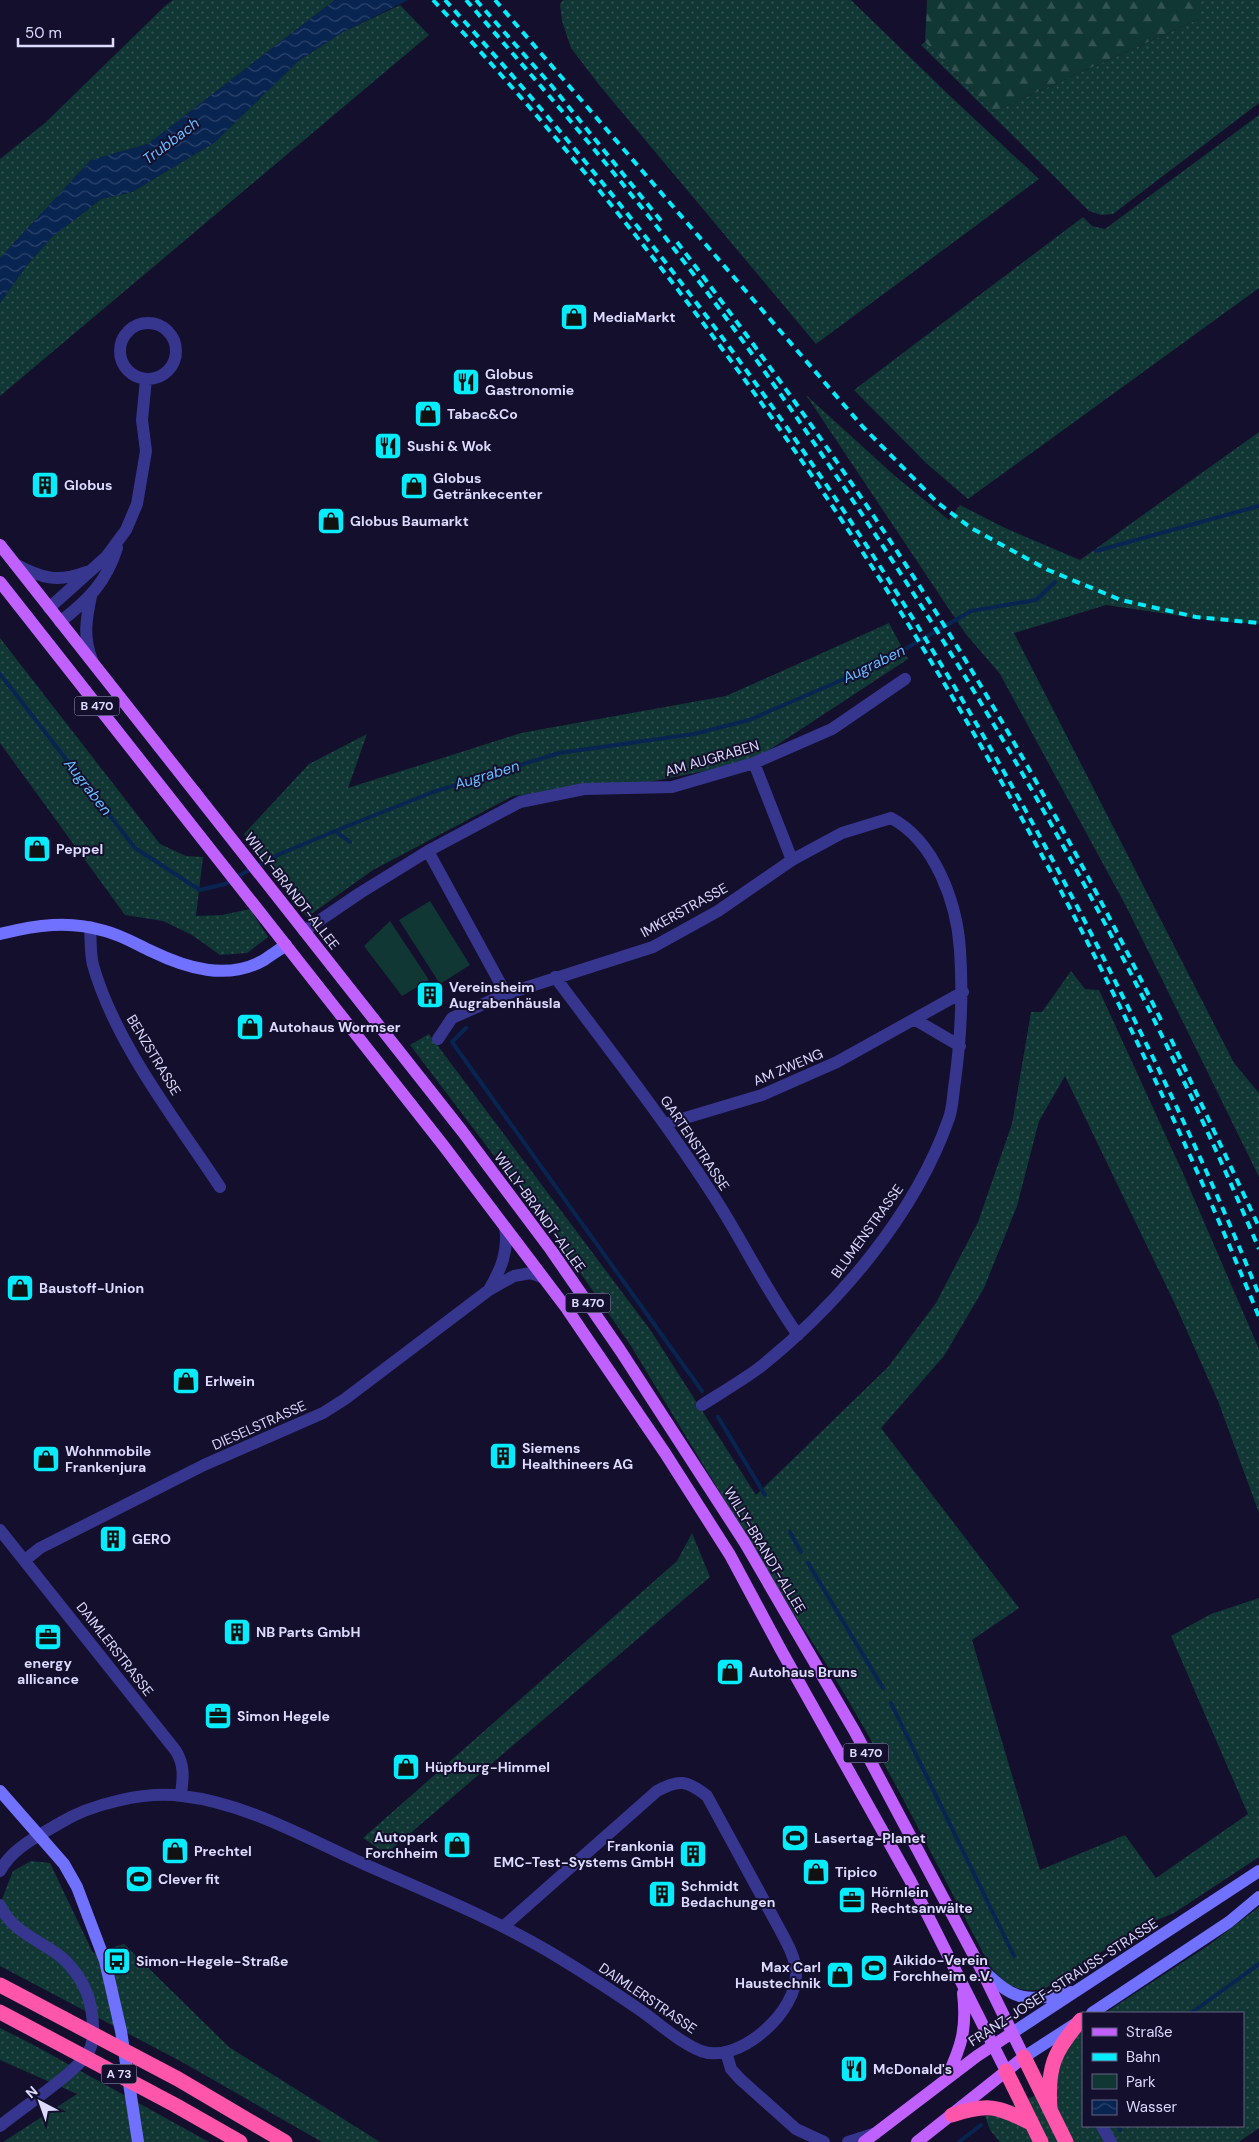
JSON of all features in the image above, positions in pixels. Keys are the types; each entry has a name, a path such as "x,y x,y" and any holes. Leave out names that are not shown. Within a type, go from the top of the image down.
{"highway":[{"name":"A 73","path":"0,1986 178,2079 285,2142"},
{"name":"A 73","path":"0,2012 63,2044 240,2142"},
{"path":"1050,2109 1049,2091 1052,2062 1068,2036 1082,2021"},
{"path":"1024,2057 1066,2142"},
{"path":"1006,2071 1041,2142"},
{"path":"952,2115 975,2107 990,2107 1003,2110 1031,2122"}],"main road":[{"name":"WILLY-BRANDT-ALLEE","path":"0,545 462,1132 546,1242 640,1380 744,1543 855,1732 980,1967 1012,2033"},
{"name":"B 470","path":"0,582 443,1144 582,1331 666,1453 730,1555 910,1880 1006,2071"},
{"path":"31,622 49,608"},
{"path":"43,636 60,622"},
{"path":"0,934 52,923 90,927 121,936 179,964 205,970 226,971 245,968 263,960 304,930"},
{"path":"0,1792 64,1864 77,1887 105,1961 122,2031 136,2142"},
{"name":"FRANZ-JOSEF-STRAUSS-STRASSE","path":"868,2138 992,2046 1259,1871"},
{"path":"1094,2012 1229,1922 1259,1897"},
{"path":"980,1967 998,1985 1016,1997 1052,1996 1078,1991"},
{"path":"946,2079 963,2036 965,2010 962,1985"},
{"path":"917,2142 1024,2057 1082,2020"},
{"name":"B 470","path":"1012,2033 1024,2057"}],"street":[{"path":"144,323 153,323 168,332 174,339 175,357 167,371 153,378 146,379 127,369 121,357 120,348 127,332 144,323"},
{"path":"60,622 91,596 102,583 137,504 146,451 142,420 146,379"},
{"path":"49,608 91,571 119,541"},
{"path":"15,564 38,575 52,578 73,577 91,571"},
{"path":"91,596 85,630 86,644 92,662"},
{"name":"AM AUGRABEN","path":"304,930 428,851 520,802 584,789 672,787 754,763 832,729 905,679"},
{"path":"754,763 792,860"},
{"name":"BLUMENSTRASSE","path":"702,1405 758,1369 798,1335 850,1283 914,1194 949,1117 960,1046 963,992 959,935 951,900 936,863 906,826 892,818 842,833 792,860"},
{"path":"428,851 506,994"},
{"name":"IMKERSTRASSE","path":"438,1039 452,1018 506,994 653,947 718,911 792,860"},
{"name":"BENZSTRASSE","path":"90,927 93,963 105,1000 134,1056 220,1187"},
{"name":"GARTENSTRASSE","path":"555,977 665,1124 712,1194 774,1301 798,1335"},
{"name":"AM ZWENG","path":"665,1124 762,1095 837,1062 963,992"},
{"path":"914,1019 960,1046"},
{"name":"DIESELSTRASSE","path":"488,1290 505,1257 507,1241 505,1226"},
{"name":"DIESELSTRASSE","path":"26,1560 40,1548 179,1478 323,1413 345,1399 488,1290 514,1276 531,1273 542,1277"},
{"name":"DAIMLERSTRASSE","path":"0,1530 26,1560 176,1750 182,1761 184,1776 181,1795"},
{"name":"DAIMLERSTRASSE","path":"0,1872 11,1855 40,1835 88,1809 123,1799 181,1795 217,1803 280,1824 362,1863 504,1926 639,2009 683,2042 704,2052 726,2052 741,2048 770,2026 784,2009 792,1994 797,1974 789,1948 707,1796 684,1782 671,1783 656,1791 504,1926"},
{"path":"0,1905 10,1921 20,1930 60,1957 70,1967 88,1995 93,2027 90,2049 74,2069 0,2126"},
{"path":"726,2052 731,2069 740,2079 796,2130 824,2142"},
{"path":"1103,2127 1111,2142"},
{"path":"848,2142 868,2138"}],"green space":[{"path":"173,0 335,0 148,144 91,160 0,258 0,159 45,123"},
{"path":"563,0 851,0 1039,179 816,344 600,86 571,48 562,21 560,4"},
{"path":"927,0 1199,0 1199,19 993,112 925,42"},
{"path":"1199,0 1259,0 1259,103 1113,214 1101,215 1089,211 921,45 925,42 993,112 1199,19"},
{"path":"400,5 429,35 0,396 0,303 27,265 52,237 101,199 132,192 215,142 297,62 341,33"},
{"path":"1259,115 1259,288 968,499 926,463 854,390 1083,217 1092,226 1105,229"},
{"path":"806,395 895,476 949,520 960,505 1005,528 1080,560 1259,432 1259,624 1215,621 1106,605 1014,633 1234,1063 1259,1093 1259,1177 1127,908 1000,674 965,633"},
{"path":"889,623 908,659 751,762 649,782 513,796 373,870 307,917 244,834 309,764 367,734 348,788 521,733 726,696"},
{"path":"0,638 160,844 186,856 203,857 196,916 222,915 250,909 268,937 247,953 220,955 192,935 163,921 125,915 0,743"},
{"path":"430,901 470,965 440,984 399,920"},
{"path":"390,921 429,980 402,996 364,946"},
{"path":"1071,971 1085,989 1099,990 1182,1171 1259,1349 1259,1513 1218,1401 1175,1304 1065,1076 1039,1121 1017,1206 984,1288 944,1356 881,1428 1019,1608 972,1640 1040,1870 1125,1835 1156,1878 1248,1814 1171,1636 1211,1614 1259,1598 1259,1857 1174,1913 1138,1928 1046,1988 1029,1990 1008,1984 990,1966 873,1744 631,1346 552,1232 410,1045 429,1034 651,1331 756,1495 888,1367 936,1303 978,1222 1012,1124 1031,1012 1042,1012"},
{"path":"692,1533 710,1577 386,1854 363,1838 677,1561"},
{"path":"31,1861 50,1863 93,1953 124,1944 229,2047 380,2142 322,2142 182,2062 0,1966 0,1904 13,1871"},
{"path":"1259,1907 1259,2128 1239,2142 1000,2142 990,2130 985,2116 1057,2087 1059,2069 1064,2055 1082,2029 1082,2127 1244,2127 1244,2012 1107,2012 1209,1945"},
{"path":"0,2028 209,2142 3,2142 77,2094 0,2060"}],"water":[{"name":"Trubbach","path":"335,0 408,0 341,33 297,62 215,142 132,192 101,199 52,237 27,265 0,303 0,258 91,160 148,144"}],"waterway":[{"name":"Augraben","path":"1096,551 1259,506"},
{"name":"Augraben","path":"258,866 280,854 433,792 559,753 694,734 749,720 879,664 971,611 1036,600 1055,582"},
{"name":"Augraben","path":"0,674 135,848 200,890 225,884 251,869"},
{"path":"335,831 350,842"},
{"path":"466,1028 452,1042 702,1391"},
{"path":"718,1417 765,1495"},
{"path":"790,1532 801,1552"},
{"path":"808,1563 883,1688"},
{"path":"891,1703 1014,1956"},
{"path":"1192,2012 1259,1964"},
{"path":"959,2142 981,2125"}],"railway":[{"path":"433,0 563,146 685,299 799,457 906,621 1005,789 1097,961 1182,1138 1259,1317"},
{"path":"445,0 545,113 640,230 731,350 818,473 901,599 979,727 1052,859 1121,993 1211,1181 1259,1295"},
{"path":"466,0 585,138 677,253 790,408 894,564 953,658 1065,849 1167,1047 1259,1249"},
{"path":"476,0 551,85 662,222"},
{"path":"495,0 863,427 938,503 971,528 1048,570 1121,600 1196,617 1259,623"},
{"path":"677,242 754,345 917,581 992,705 1063,831 1098,895 1163,1024"},
{"path":"1171,1039 1259,1227"}],"place":[{"name":"MediaMarkt","path":"574,317"},
{"name":"Globus Gastronomie","path":"466,382"},
{"name":"Tabac&Co","path":"428,414"},
{"name":"Sushi & Wok","path":"388,446"},
{"name":"Globus","path":"45,485"},
{"name":"Globus Getränkecenter","path":"414,486"},
{"name":"Globus Baumarkt","path":"331,521"},
{"name":"Peppel","path":"37,849"},
{"name":"Vereinsheim Augrabenhäusla","path":"430,995"},
{"name":"Autohaus Wormser","path":"250,1027"},
{"name":"Baustoff-Union","path":"20,1288"},
{"name":"Erlwein","path":"186,1381"},
{"name":"Siemens Healthineers AG","path":"503,1456"},
{"name":"Wohnmobile Frankenjura","path":"46,1459"},
{"name":"GERO","path":"113,1539"},
{"name":"NB Parts GmbH","path":"237,1632"},
{"name":"energy allicance","path":"48,1637"},
{"name":"Autohaus Bruns","path":"730,1672"},
{"name":"Simon Hegele","path":"218,1716"},
{"name":"Hüpfburg-Himmel","path":"406,1767"},
{"name":"Lasertag-Planet","path":"795,1838"},
{"name":"Autopark Forchheim","path":"457,1845"},
{"name":"Prechtel","path":"175,1851"},
{"name":"Frankonia EMC-Test-Systems GmbH","path":"693,1854"},
{"name":"Tipico","path":"816,1872"},
{"name":"Clever fit","path":"139,1879"},
{"name":"Schmidt Bedachungen","path":"662,1894"},
{"name":"Hörnlein Rechtsanwälte","path":"852,1900"},
{"name":"Simon-Hegele-Straße","path":"117,1961"},
{"name":"Aikido-Verein Forchheim e.V.","path":"874,1968"},
{"name":"Max Carl Haustechnik","path":"840,1975"},
{"name":"McDonald's","path":"854,2069"}]}
